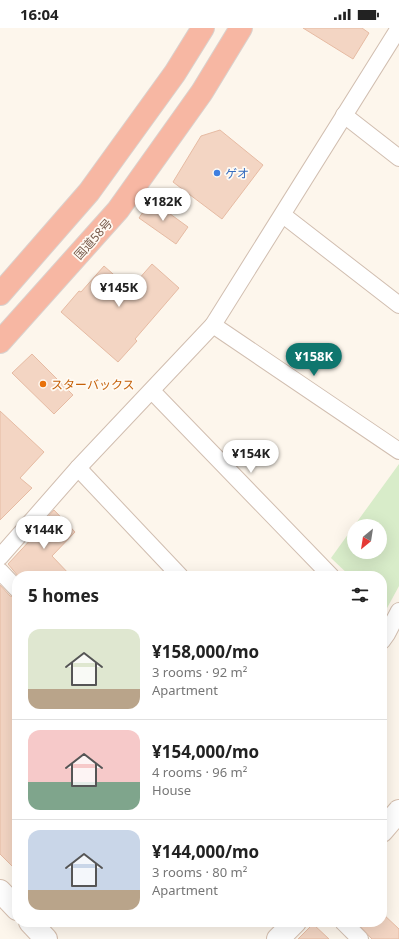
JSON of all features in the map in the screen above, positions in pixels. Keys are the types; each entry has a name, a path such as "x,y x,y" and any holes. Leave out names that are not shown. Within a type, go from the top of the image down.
{"highway":[{"path":"0,294 89,192 175,73 203,28"},
{"name":"国道58号","path":"0,342 118,210 202,92 241,28"}],"street":[{"path":"0,557 78,468 213,325 399,28"},
{"path":"344,115 399,158"},
{"path":"283,215 399,305"},
{"path":"213,325 399,451"},
{"path":"152,391 326,571"},
{"path":"78,468 175,571"},
{"path":"0,571 12,584"},
{"path":"387,630 399,612"},
{"path":"387,825 399,811"},
{"path":"0,891 12,904"},
{"path":"35,927 46,939"},
{"path":"278,939 290,927"},
{"path":"348,927 360,939"}],"green space":[{"path":"399,464 399,586 387,608 387,571 345,571 331,558 347,536 347,559 387,559 387,519 359,519"}],"building":[{"path":"303,28 362,28 369,33 353,59"},
{"name":"ゲオ","path":"220,130 263,165 222,219 173,182 201,136"},
{"path":"151,200 188,227 176,244 139,218"},
{"path":"152,264 179,288 135,339 137,341 118,362 61,312 104,266 130,289"},
{"name":"スターバックス","path":"32,354 73,395 54,414 12,373"},
{"path":"0,411 44,452 20,478 32,488 0,520"},
{"path":"54,510 75,532 52,556 66,571 14,571 8,564 35,535 33,533"},
{"path":"0,585 12,597 12,866 0,854"},
{"path":"387,918 399,929 399,939 372,939 361,927 387,927"},
{"path":"310,927 316,927 329,939 298,939"}],"place":[{"name":"ゲオ","path":"217,173"},
{"name":"スターバックス","path":"43,384"}]}
